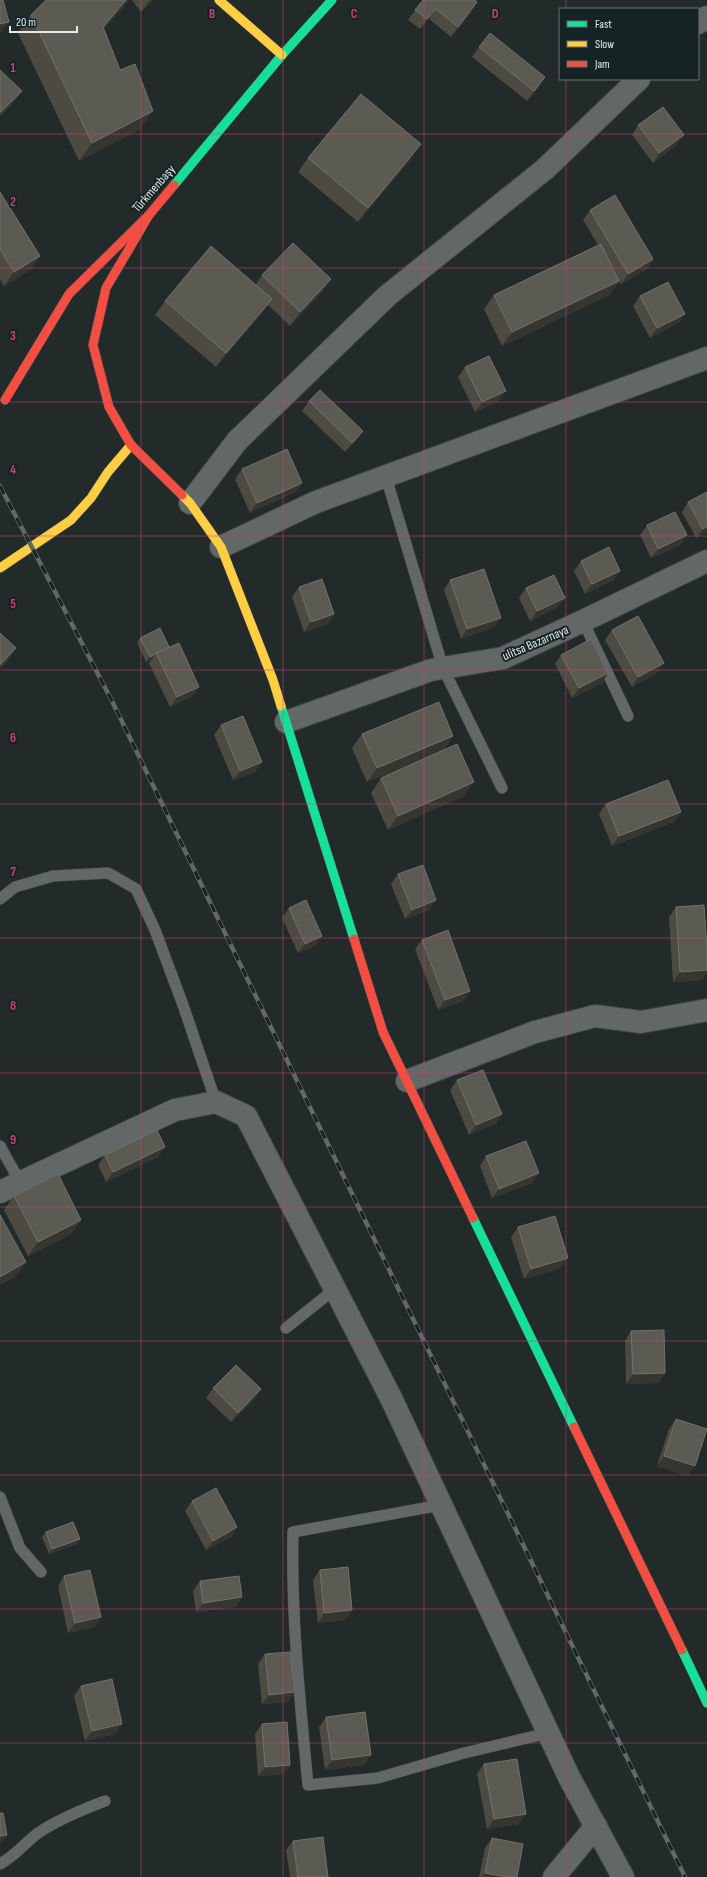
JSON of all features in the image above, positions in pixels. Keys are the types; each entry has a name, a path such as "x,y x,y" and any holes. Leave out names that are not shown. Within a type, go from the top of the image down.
{"street":[{"path":"219,0 282,56"},
{"name":"Türkmenbaşy","path":"5,400 69,294 149,215 282,56 332,0"},
{"path":"699,23 707,17"},
{"path":"190,504 237,441 386,296 545,168 638,80"},
{"path":"149,215 106,288 93,345 109,407 131,445 190,504 221,547 273,680 383,1032 704,1690"},
{"path":"221,547 316,502 707,358"},
{"path":"0,568 71,520 91,498 108,472 131,445"},
{"name":"ulitsa Bazarnaya","path":"286,722 431,670 502,658 583,622 707,561"},
{"path":"407,1081 535,1032 595,1016 641,1022 707,1010"},
{"path":"0,1192 175,1110 216,1102 246,1116 391,1398 569,1777 623,1877"},
{"path":"554,1877 596,1826"}],"lane":[{"path":"386,477 443,668 502,788"},
{"path":"583,622 628,716"},
{"path":"0,899 15,887 53,876 108,873 136,889 155,930 183,1005 216,1102"},
{"path":"0,1146 20,1182"},
{"path":"286,1328 335,1289"},
{"path":"0,1497 20,1548 41,1572"},
{"path":"441,1505 293,1532 292,1573 297,1672 308,1785 378,1778 464,1753 548,1733"},
{"path":"0,1864 12,1858 37,1834 62,1818 105,1801"}],"building":[{"path":"0,0 3,0 9,22 0,24"},
{"path":"46,0 126,0 103,27 120,70 135,64 153,111 92,143 31,15"},
{"path":"423,0 475,0 477,2 458,27 436,9 427,19 415,10"},
{"path":"490,33 545,77 534,91 479,47"},
{"path":"0,70 22,91 0,113"},
{"path":"361,94 421,144 368,208 308,158"},
{"path":"663,107 684,135 659,153 638,125"},
{"path":"0,192 40,256 14,272 0,249"},
{"path":"615,195 653,259 628,274 590,210"},
{"path":"293,243 331,279 300,312 262,275"},
{"path":"601,244 619,281 512,332 494,295"},
{"path":"211,246 272,299 226,353 165,301"},
{"path":"668,282 685,314 657,328 640,296"},
{"path":"489,356 506,391 482,402 465,367"},
{"path":"320,390 363,431 352,443 309,401"},
{"path":"287,449 302,483 257,503 242,469"},
{"path":"707,492 707,526 703,529 688,502"},
{"path":"675,512 687,535 658,549 647,525"},
{"path":"609,547 620,571 592,584 581,561"},
{"path":"484,569 501,618 467,629 450,580"},
{"path":"554,575 565,598 537,611 526,588"},
{"path":"322,579 334,614 311,622 299,587"},
{"path":"638,616 664,663 638,677 612,630"},
{"path":"160,628 169,647 150,657 140,638"},
{"path":"0,633 16,648 0,665"},
{"path":"591,639 608,673 579,688 561,655"},
{"path":"179,643 199,687 177,697 156,653"},
{"path":"439,702 453,736 377,768 362,734"},
{"path":"243,716 262,762 240,771 221,725"},
{"path":"457,744 474,782 398,816 381,778"},
{"path":"668,780 681,812 619,836 606,804"},
{"path":"423,865 436,900 412,910 398,874"},
{"path":"306,900 322,936 305,944 289,908"},
{"path":"704,905 707,970 680,972 676,907"},
{"path":"448,930 470,991 445,1000 422,940"},
{"path":"483,1070 502,1114 476,1125 457,1080"},
{"path":"157,1130 165,1147 113,1172 105,1155"},
{"path":"526,1141 539,1173 499,1189 486,1156"},
{"path":"58,1174 81,1220 38,1242 14,1196"},
{"path":"0,1215 26,1262 0,1277"},
{"path":"555,1216 568,1258 531,1269 518,1227"},
{"path":"664,1330 665,1373 633,1374 631,1331"},
{"path":"236,1365 261,1389 238,1413 213,1388"},
{"path":"676,1419 707,1429 695,1466 664,1456"},
{"path":"216,1488 237,1527 213,1541 192,1501"},
{"path":"73,1522 80,1539 52,1549 46,1532"},
{"path":"348,1567 352,1610 324,1613 320,1570"},
{"path":"90,1570 101,1617 75,1623 64,1576"},
{"path":"239,1576 242,1597 203,1603 200,1581"},
{"path":"290,1652 295,1692 269,1695 265,1654"},
{"path":"112,1679 122,1724 92,1731 81,1686"},
{"path":"365,1712 371,1755 332,1760 326,1717"},
{"path":"287,1722 290,1765 265,1767 262,1724"},
{"path":"517,1759 526,1814 494,1819 484,1764"},
{"path":"0,1813 3,1813 7,1835 0,1836"},
{"path":"323,1837 328,1877 298,1877 293,1841"},
{"path":"492,1838 523,1844 517,1877 507,1877 485,1873"}],"railway":[{"path":"0,486 111,699 685,1877"}],"traffic: fast":[{"path":"174,185 282,55 332,0"},
{"path":"281,706 354,939"},
{"path":"473,1218 574,1427"},
{"path":"682,1650 707,1703"}],"traffic: slow":[{"path":"219,0 282,55"},
{"path":"0,568 71,520 91,498 108,472 131,445"},
{"path":"182,495 190,503 221,547 273,680 281,706"}],"traffic: jam":[{"path":"5,400 69,294 149,215 174,185"},
{"path":"149,215 106,288 93,345 109,407 131,445 182,495"},
{"path":"354,939 383,1032 473,1218"},
{"path":"574,1427 682,1650"}]}
